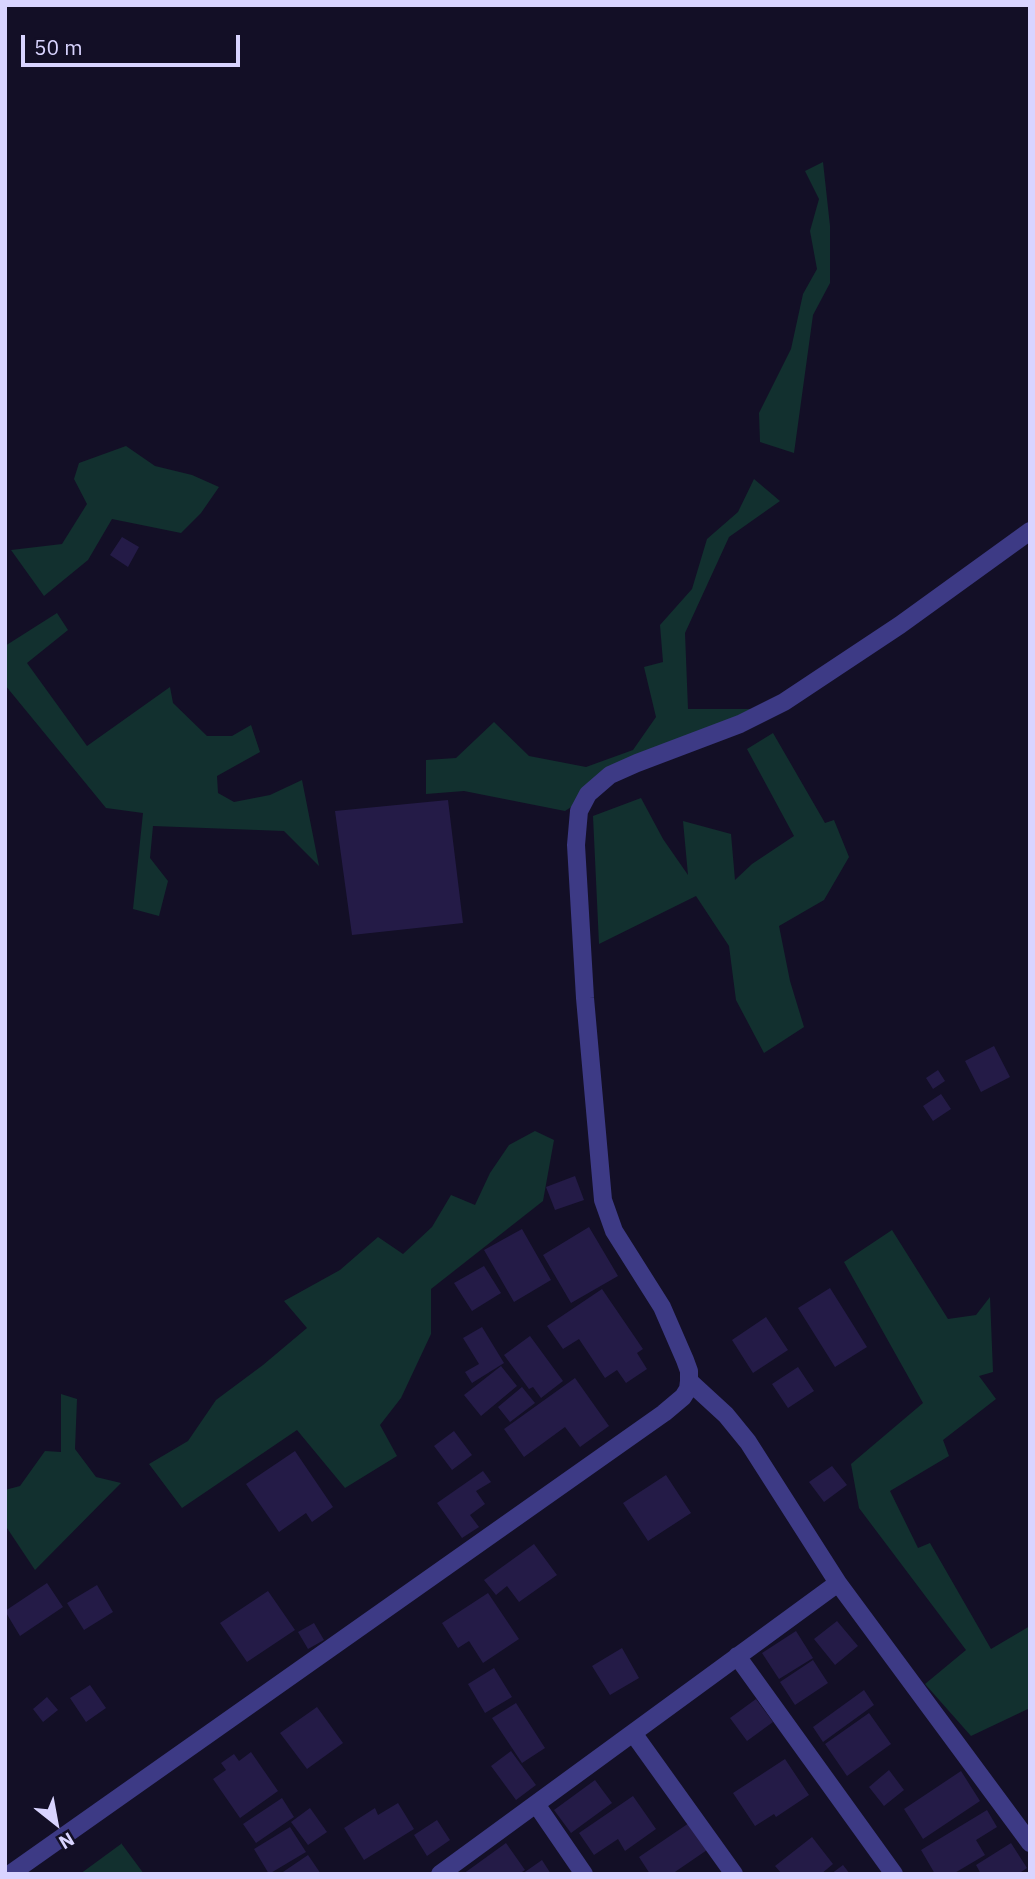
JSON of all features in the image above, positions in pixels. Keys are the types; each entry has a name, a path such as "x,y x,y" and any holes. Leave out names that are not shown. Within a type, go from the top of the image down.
{"street":[{"path":"10,1874 664,1413 682,1397 688,1389 689,1381 685,1360 662,1307 614,1231 603,1200 584,998 576,845 579,810 588,794 610,775 740,724 784,702 900,625 1030,531"},
{"path":"689,1381 726,1415 748,1442 838,1583 1030,1843"},
{"path":"440,1874 838,1583"},
{"path":"737,1656 894,1874"},
{"path":"633,1733 734,1874"},
{"path":"536,1804 584,1874"}],"green space":[{"path":"823,162 830,226 830,283 813,315 794,453 760,442 759,413 791,349 803,294 817,269 810,231 819,199 805,171"},
{"path":"126,446 155,466 192,475 219,487 201,513 181,533 112,519 88,560 44,596 11,550 62,544 87,504 74,479 79,463"},
{"path":"754,479 780,501 729,537 685,633 688,709 752,709 610,782 565,811 464,791 426,794 426,760 456,758 494,722 529,756 586,767 633,750 656,717 644,667 663,662 660,625 692,589 707,539 738,512"},
{"path":"57,613 68,630 27,663 87,746 170,687 173,703 207,736 232,736 251,725 260,752 217,776 218,793 234,802 270,795 302,780 319,866 284,831 153,826 150,858 168,881 159,916 133,909 143,813 106,808 5,685 5,646"},
{"path":"773,733 825,823 834,820 849,857 824,900 779,926 790,981 804,1027 764,1053 736,1000 729,946 696,896 599,944 593,816 641,798 663,839 688,875 683,821 731,834 735,880 752,864 794,836 747,749"},
{"path":"535,1131 554,1140 543,1201 431,1289 431,1334 401,1398 380,1425 397,1456 345,1488 297,1430 182,1508 149,1464 188,1441 216,1400 307,1328 284,1301 340,1270 378,1237 403,1254 432,1227 451,1195 475,1205 490,1173 509,1145"},
{"path":"892,1230 948,1319 976,1315 990,1297 993,1372 979,1376 996,1399 943,1440 949,1456 890,1491 918,1548 930,1543 991,1649 1030,1626 1030,1708 971,1736 925,1684 966,1650 859,1508 851,1464 923,1403 844,1262"},
{"path":"61,1394 77,1399 75,1449 96,1477 121,1483 35,1570 5,1525 5,1490 20,1486 45,1451 61,1452"},
{"path":"121,1844 144,1874 80,1874"}],"building":[{"path":"122,537 139,547 128,567 110,555"},
{"path":"448,800 463,923 352,935 335,811"},
{"path":"994,1046 1010,1077 981,1092 965,1061"},
{"path":"938,1070 945,1081 933,1089 926,1078"},
{"path":"941,1094 951,1109 933,1121 923,1106"},
{"path":"575,1176 584,1200 555,1210 546,1187"},
{"path":"589,1227 618,1276 571,1303 543,1255"},
{"path":"522,1229 551,1280 514,1302 484,1250"},
{"path":"484,1266 501,1293 472,1311 454,1283"},
{"path":"830,1288 867,1347 835,1367 798,1308"},
{"path":"602,1289 643,1349 637,1353 647,1369 626,1383 617,1370 605,1378 579,1339 563,1349 547,1326"},
{"path":"766,1317 788,1350 753,1373 732,1340"},
{"path":"482,1327 504,1363 472,1383 465,1372 479,1364 463,1338"},
{"path":"530,1336 563,1381 541,1398 533,1387 529,1389 504,1355"},
{"path":"501,1366 517,1386 481,1416 464,1395"},
{"path":"798,1367 814,1391 788,1408 772,1384"},
{"path":"575,1378 609,1426 580,1447 565,1427 524,1457 504,1429"},
{"path":"522,1387 535,1403 510,1422 498,1407"},
{"path":"454,1431 472,1455 452,1470 434,1446"},
{"path":"295,1451 333,1507 312,1522 306,1513 279,1532 246,1484"},
{"path":"832,1466 847,1485 824,1502 809,1482"},
{"path":"483,1471 491,1482 476,1491 485,1504 470,1515 479,1527 462,1538 437,1503"},
{"path":"666,1475 691,1513 648,1541 623,1503"},
{"path":"534,1544 557,1575 519,1602 507,1586 496,1595 484,1580"},
{"path":"47,1583 63,1607 20,1636 5,1611"},
{"path":"97,1585 113,1612 84,1630 67,1603"},
{"path":"268,1591 295,1630 247,1662 220,1623"},
{"path":"488,1593 519,1639 483,1663 469,1641 458,1648 442,1623"},
{"path":"837,1621 858,1646 835,1665 814,1639"},
{"path":"314,1623 324,1640 308,1649 298,1632"},
{"path":"796,1631 813,1658 779,1679 762,1653"},
{"path":"622,1648 639,1678 610,1695 592,1666"},
{"path":"813,1660 828,1683 795,1705 780,1682"},
{"path":"494,1668 512,1697 485,1713 468,1684"},
{"path":"90,1685 106,1708 86,1722 70,1698"},
{"path":"864,1690 874,1705 823,1742 813,1727"},
{"path":"47,1697 58,1710 43,1722 33,1709"},
{"path":"756,1699 773,1722 747,1741 730,1718"},
{"path":"516,1703 545,1748 522,1763 492,1718"},
{"path":"317,1707 343,1743 307,1769 280,1733"},
{"path":"869,1713 891,1744 847,1776 825,1744"},
{"path":"511,1751 536,1785 516,1800 491,1766"},
{"path":"251,1752 278,1791 240,1818 213,1779 226,1770 221,1763 234,1754 239,1761"},
{"path":"785,1759 809,1795 776,1817 774,1814 755,1826 733,1793"},
{"path":"889,1770 904,1790 884,1806 869,1787"},
{"path":"961,1771 980,1801 923,1839 904,1809"},
{"path":"595,1780 612,1803 571,1833 554,1810"},
{"path":"633,1796 656,1829 625,1851 618,1839 594,1855 579,1833"},
{"path":"282,1798 294,1817 256,1843 243,1824"},
{"path":"398,1803 414,1829 364,1860 344,1828 375,1808 378,1815"},
{"path":"310,1808 327,1832 308,1845 291,1822"},
{"path":"987,1810 997,1827 976,1840 985,1855 953,1874 935,1874 921,1850"},
{"path":"437,1820 450,1840 427,1856 414,1835"},
{"path":"689,1823 707,1850 672,1874 650,1874 639,1857"},
{"path":"290,1827 306,1852 269,1874 254,1849"},
{"path":"812,1837 833,1864 821,1874 782,1874 775,1866"},
{"path":"506,1843 525,1870 519,1874 463,1874"},
{"path":"1011,1843 1027,1868 1018,1874 981,1874 976,1865"},
{"path":"308,1855 321,1874 280,1874"},
{"path":"542,1860 551,1874 522,1874"},
{"path":"843,1865 850,1874 831,1874"}]}
